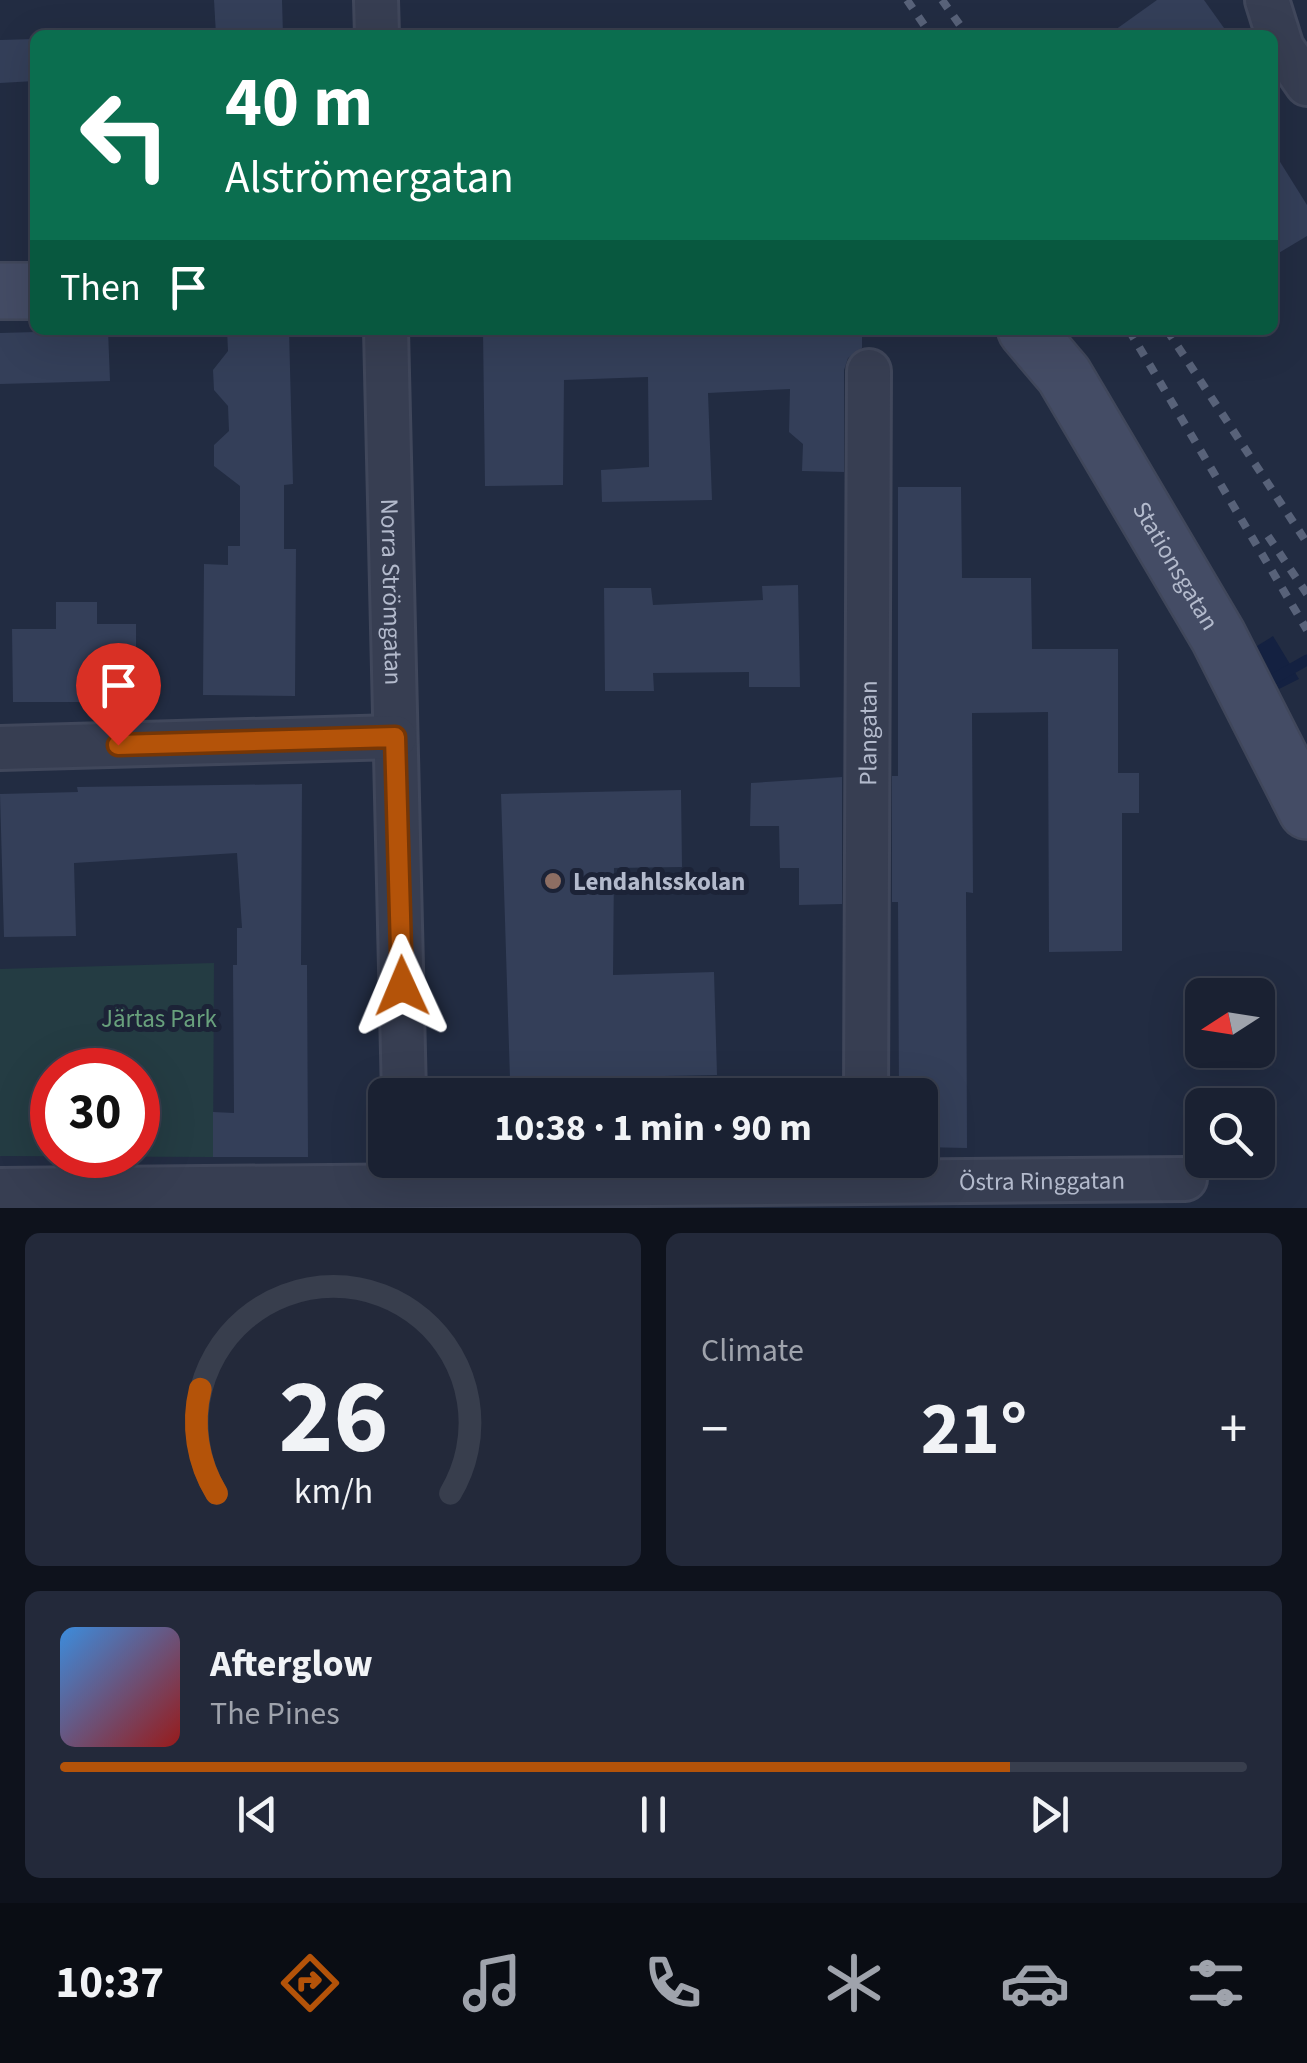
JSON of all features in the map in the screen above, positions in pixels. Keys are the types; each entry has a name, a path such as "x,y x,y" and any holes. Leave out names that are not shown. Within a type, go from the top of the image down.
{"street":[{"path":"376,0 377,30"},
{"path":"1267,0 1307,84"},
{"path":"0,291 30,291"},
{"name":"Norra Strömgatan","path":"386,335 404,1078"},
{"name":"Stationsgatan","path":"1030,335 1064,374 1208,620 1307,811"},
{"name":"Plangatan","path":"866,1078 869,371"},
{"path":"0,748 395,737"},
{"name":"Östra Ringgatan","path":"0,1190 1185,1178"}],"green space":[{"name":"Järtas Park","path":"214,963 213,1157 160,1157 160,1048 30,1048 30,1156 0,1156 0,969"}],"water":[{"path":"1273,636 1299,679 1279,689 1257,646"}],"building":[{"path":"214,0 282,0 283,30 216,30"},
{"path":"1157,0 1204,0 1225,30 1115,30"},
{"path":"30,39 30,81 0,83 0,40"},
{"path":"1278,159 1307,205 1307,236 1278,253"},
{"path":"0,333 108,335 110,381 0,384"},
{"path":"227,335 289,335 293,484 284,485 284,549 296,549 295,696 203,695 204,564 228,565 228,546 240,546 240,486 214,466 214,445 229,431 228,406 214,390 213,370 228,351"},
{"path":"483,335 862,335 862,348 848,358 844,370 844,472 802,471 803,444 789,432 790,389 708,393 712,500 602,502 601,470 649,467 648,377 564,380 563,485 485,486"},
{"path":"898,487 961,487 962,578 1031,578 1032,649 1118,649 1118,773 1139,773 1139,813 1122,813 1122,951 1049,952 1048,712 972,713 973,893 966,892 967,1148 938,1147 938,1078 899,1078 898,902 892,902 892,776 898,776"},
{"path":"798,585 800,687 749,687 749,672 653,673 654,691 605,691 604,588 651,588 653,605 763,600 762,586"},
{"path":"56,602 97,602 97,624 136,624 136,702 13,702 12,629 56,629"},
{"path":"842,777 842,904 799,905 799,868 780,868 779,826 750,826 751,783"},
{"path":"302,784 301,965 307,965 308,1157 213,1157 213,1112 234,1113 233,965 237,965 237,928 242,928 237,853 74,863 76,936 4,937 0,794 78,792 77,787"},
{"path":"681,790 682,867 614,868 613,975 714,972 717,1075 510,1078 501,794"}],"waterway":[{"path":"1270,681 1307,660"}],"railway":[{"path":"907,0 928,30"},
{"path":"942,0 963,30"},
{"path":"1132,335 1307,630"},
{"path":"1170,335 1307,543"},
{"path":"1268,536 1307,594"}],"place":[{"name":"Lendahlsskolan","path":"553,881"}],"route":[{"path":"118,745 395,737 402,986"}]}
